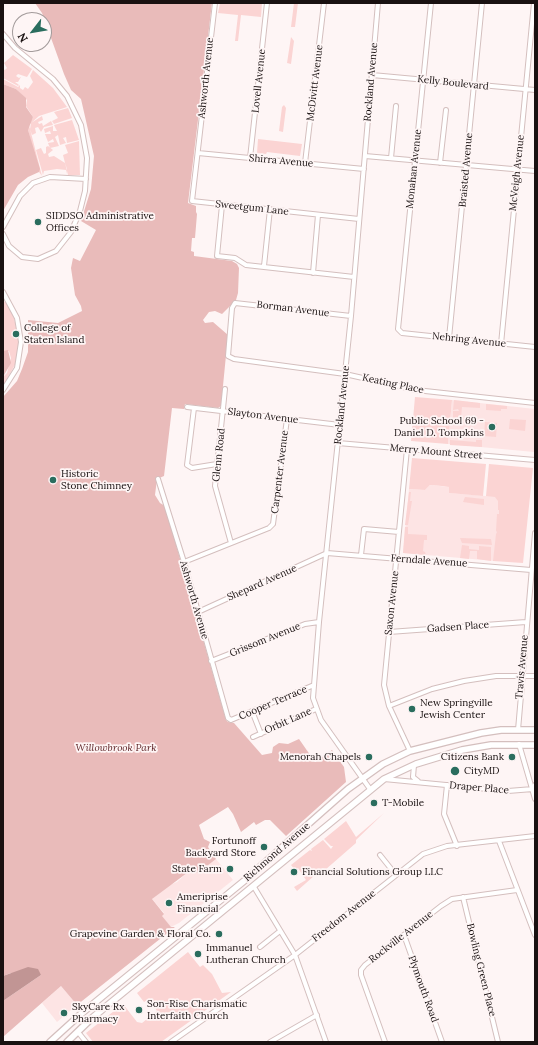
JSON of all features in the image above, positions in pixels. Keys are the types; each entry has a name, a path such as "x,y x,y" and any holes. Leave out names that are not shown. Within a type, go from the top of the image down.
{"main road":[{"name":"Richmond Avenue","path":"50,1042 82,1013 244,881 362,778 383,764 410,751 481,733 535,730"},
{"name":"Richmond Avenue","path":"67,1042 370,789 384,779 414,764 484,745 535,745"}],"street":[{"name":"Ashworth Avenue","path":"198,154 215,3"},
{"name":"Lovell Avenue","path":"250,158 267,3"},
{"name":"McDivitt Avenue","path":"306,163 324,3"},
{"name":"Rockland Avenue","path":"370,789 321,720 313,698 319,622 351,316 378,3"},
{"name":"Monahan Avenue","path":"402,333 398,329 398,324 431,3"},
{"name":"Braisted Avenue","path":"449,338 482,3"},
{"name":"McVeigh Avenue","path":"501,344 534,3"},
{"path":"3,34 15,48 53,79 73,106 84,136 87,158 83,202 76,222 64,242 51,255 38,259 22,257 9,246 3,234"},
{"name":"Kelly Boulevard","path":"372,75 535,90"},
{"path":"391,158 396,106"},
{"path":"440,163 446,110"},
{"name":"Shirra Avenue","path":"198,154 364,169"},
{"name":"Sweetgum Lane","path":"198,154 192,201 359,219"},
{"path":"365,156 535,172"},
{"path":"3,227 20,196 33,183 50,177 86,179"},
{"path":"222,205 217,256 235,258 246,264 354,277"},
{"path":"264,266 270,209"},
{"path":"313,273 318,215"},
{"path":"3,390 17,368 21,342 17,318 4,295"},
{"name":"Borman Avenue","path":"229,357 232,308 235,303 239,302 351,316"},
{"name":"Nehring Avenue","path":"402,333 535,347"},
{"name":"Keating Place","path":"229,357 234,360 345,374 416,390 535,403"},
{"name":"Glenn Road","path":"225,389 215,486 231,543"},
{"name":"Slayton Avenue","path":"187,407 340,425"},
{"path":"194,408 188,467 192,468 217,464"},
{"name":"Carpenter Avenue","path":"184,562 269,528 274,523 287,419"},
{"name":"Merry Mount Street","path":"338,443 535,460"},
{"name":"Saxon Avenue","path":"407,449 384,685 389,706 410,751"},
{"name":"Ashworth Avenue","path":"158,479 184,562 228,718 231,720"},
{"path":"361,555 364,529 399,532"},
{"name":"Travis Avenue","path":"518,730 526,622 535,533"},
{"name":"Ferndale Avenue","path":"327,553 532,570"},
{"name":"Shepard Avenue","path":"198,612 327,553"},
{"name":"Grissom Avenue","path":"211,661 305,624 319,622"},
{"name":"Gadsen Place","path":"389,632 526,622"},
{"path":"389,706 447,684 480,678 522,675 535,676"},
{"name":"Cooper Terrace","path":"231,720 314,685"},
{"name":"Orbit Lane","path":"253,737 316,709"},
{"name":"Orbit Lane","path":"252,711 261,734"},
{"path":"519,744 534,787 535,799"},
{"path":"414,764 413,777 420,783"},
{"name":"Draper Place","path":"384,779 508,791 534,787"},
{"path":"447,785 444,814 457,846"},
{"name":"Freedom Avenue","path":"171,1042 295,955 396,875 417,859 431,851 457,846 535,836"},
{"path":"499,841 535,935"},
{"path":"380,855 396,875"},
{"path":"254,887 295,955 326,1042"},
{"name":"Rockville Avenue","path":"385,1042 361,975 361,970 365,965 452,899 517,890"},
{"name":"Bowling Green Place","path":"463,897 498,1042"},
{"path":"260,947 280,931"},
{"name":"Plymouth Road","path":"404,935 442,1042"},
{"path":"270,1042 317,1014"},
{"path":"78,1032 86,1042"}],"shaded area":[{"path":"220,3 262,3 261,17 241,15 238,41 235,41 238,15 218,13"},
{"path":"294,3 298,3 295,27 291,27"},
{"path":"291,37 294,41 291,64 287,63"},
{"path":"13,55 32,69 27,77 18,74 16,76 19,78 21,77 18,82 15,82 19,85 18,86 3,78 3,69 5,70 7,68 4,63"},
{"path":"33,70 53,88 67,107 39,116 29,125 42,176 39,172 28,130 28,126 33,117 26,106 27,100 16,89 3,84 3,79 18,87 20,85 20,88 23,90 25,87 28,89 33,82 30,76"},
{"path":"284,105 286,108 283,132 279,131 282,107"},
{"path":"68,108 72,118 54,124 52,121 58,118 54,112"},
{"path":"42,116 43,120 38,122 39,124 42,123 43,126 51,121 53,125 44,127 41,132 38,127 35,128 36,133 32,135 30,129 31,123"},
{"path":"72,120 79,140 67,143 66,137 63,138 66,143 60,145 58,135 55,137 59,146 50,148 48,143 54,142 53,139 48,142 45,134 51,134 50,131 45,133 44,129 53,126 53,131 57,131 54,125"},
{"path":"258,139 302,144 300,156 267,152 266,154 257,153"},
{"path":"79,141 80,175 68,175 63,155 68,153 65,145"},
{"path":"48,146 53,150 48,154 49,157 54,156 65,163 67,169 66,174 66,170 57,169 44,171 43,175 36,150 41,148 44,154 46,153 46,147"},
{"path":"3,301 7,303 13,314 19,340 16,363 3,386 3,377 7,373 11,358 9,351 3,351"},
{"path":"415,397 452,400 448,444 411,441"},
{"name":"Public School 69 - Daniel D. Tompkins","path":"452,400 535,409 534,452 448,444"},
{"path":"454,400 480,403 480,408 462,407 461,418 453,417 453,411 459,411 458,409 453,410"},
{"path":"486,404 507,406 507,409 501,409 501,411 486,410"},
{"path":"510,419 526,420 525,431 509,429"},
{"path":"485,422 497,423 496,437 484,436"},
{"path":"450,440 476,442 476,440 482,440 482,447 450,445"},
{"path":"412,458 486,464 483,496 449,493 449,487 442,486 430,485 425,490 409,489"},
{"path":"489,464 533,468 523,563 493,561 497,532 497,514 499,514 499,510 498,501 495,497 486,496"},
{"path":"430,485 449,487 449,493 486,496 496,495 500,500 495,561 403,553 409,489 425,490"},
{"path":"409,492 411,492 410,501 412,501 408,525 405,525"},
{"path":"465,497 484,499 484,505 463,502"},
{"path":"405,527 408,527 408,534 427,535 427,540 424,540 423,551 426,555 403,553"},
{"path":"460,538 491,539 492,545 462,543"},
{"path":"462,545 469,546 469,549 479,550 479,546 491,547 491,561 477,559 477,551 470,551 469,559 460,558"},
{"path":"384,813 356,840 356,843 325,870 323,868 297,891 294,887 306,880 298,868 295,870 291,865 310,850 312,851 311,849 323,840 331,849 333,846 331,846 324,839 346,821 356,837"},
{"path":"216,859 233,880 179,923 171,927 161,916 164,913 152,899 167,886 177,882 187,873 199,872"},
{"path":"188,952 200,967 203,965 212,974 222,993 231,992 161,1042 93,1042 86,1033 123,1004 137,1022 142,1023 157,1011 149,999 144,1002 137,993"},
{"path":"28,967 38,969 41,975 3,1001 3,976"},
{"path":"61,986 77,1005 57,1022 42,1003"}],"green space":[{"name":"Willowbrook Park","path":"35,3 212,3 188,203 196,206 197,214 195,238 192,238 191,251 194,252 194,256 232,261 237,264 239,268 238,293 236,300 222,314 215,311 209,312 203,320 205,323 213,322 228,335 221,406 218,408 185,404 184,409 172,408 164,476 157,479 155,495 160,503 165,506 226,720 234,723 262,755 272,753 273,747 279,743 288,744 299,739 315,762 332,750 344,767 346,782 286,836 270,820 265,820 256,825 254,822 241,832 233,814 228,807 199,825 204,839 210,842 208,847 216,859 198,873 192,871 187,873 152,899 164,914 162,916 171,927 175,927 77,1005 61,986 3,1037 3,1001 41,975 11,973 3,976 3,397 17,381 28,352 28,320 58,323 82,311 75,295 71,268 73,258 80,261 96,230 81,221 91,189 94,156 81,99 71,90 52,41 52,12 41,12"},
{"path":"3,84 16,89 26,98 26,107 33,117 28,130 40,169 39,172 28,177 18,185 3,211"},
{"path":"8,350 11,363 3,377 3,351"}],"place":[{"name":"SIDDSO Administrative Offices","path":"38,222"},
{"name":"College of Staten Island","path":"16,334"},
{"name":"Public School 69 - Daniel D. Tompkins","path":"492,427"},
{"name":"Historic Stone Chimney","path":"53,480"},
{"name":"New Springville Jewish Center","path":"412,709"},
{"name":"Menorah Chapels","path":"369,757"},
{"name":"Citizens Bank","path":"512,757"},
{"name":"CityMD","path":"455,771"},
{"name":"T-Mobile","path":"374,803"},
{"name":"Fortunoff Backyard Store","path":"264,847"},
{"name":"State Farm","path":"230,869"},
{"name":"Financial Solutions Group LLC","path":"294,872"},
{"name":"Ameriprise Financial","path":"169,903"},
{"name":"Grapevine Garden & Floral Co.","path":"219,934"},
{"name":"Immanuel Lutheran Church","path":"198,954"},
{"name":"Son-Rise Charismatic Interfaith Church","path":"139,1010"},
{"name":"SkyCare Rx Pharmacy","path":"64,1013"}]}
